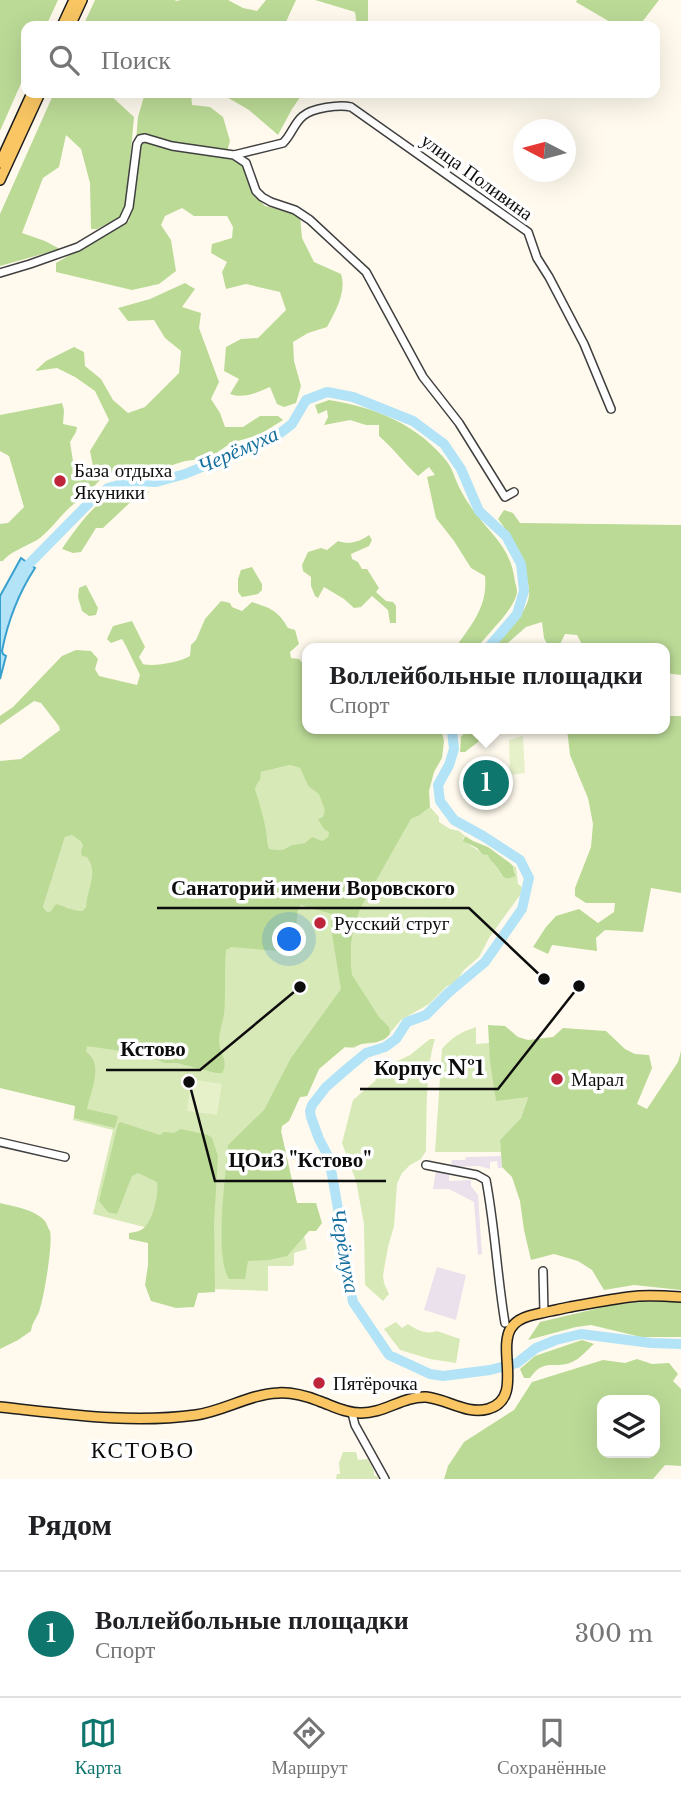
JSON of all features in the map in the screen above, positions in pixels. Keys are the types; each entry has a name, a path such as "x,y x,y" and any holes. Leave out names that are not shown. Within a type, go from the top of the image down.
{"main road":[{"path":"64,21 74,0"},
{"path":"72,21 82,0"},
{"path":"0,163 30,98"},
{"path":"0,180 38,98"},
{"path":"0,1407 96,1418 150,1419 206,1413 264,1394 279,1393 303,1395 352,1413 379,1411 420,1397 434,1398 465,1408 487,1410 496,1406 503,1398 507,1383 509,1332 514,1325 527,1317 637,1296 681,1297"}],"street":[{"name":"улица Поливина","path":"234,155 283,144 301,117 309,112 344,105 351,107 528,232 537,258 584,344 611,409"},
{"path":"0,273 78,247 124,220 129,207 136,144 140,139 234,155 246,163 256,191 262,197 295,210 310,220 366,272 423,377 459,423 505,497 514,492"},
{"path":"0,1142 65,1157"},
{"path":"426,1166 476,1175 486,1180 493,1216 505,1323"},
{"path":"543,1272 544,1312"},
{"path":"352,1413 355,1425 385,1479"}],"shaded area":[{"path":"501,1156 502,1168 498,1168 497,1161 490,1162 490,1169 479,1166 451,1167 452,1160"},
{"path":"436,1170 449,1175 449,1181 471,1180 471,1186 478,1195 482,1254 478,1255 474,1202 449,1189 433,1189"},
{"path":"437,1267 466,1275 456,1320 424,1310"}],"green space":[{"path":"0,0 58,0 48,21 21,21 21,83 0,131"},
{"path":"95,0 228,0 243,8 257,11 266,0 296,0 286,21 85,21"},
{"path":"315,0 368,0 368,21 356,21 355,12"},
{"path":"659,0 643,21 608,21 576,2"},
{"path":"52,98 113,98 134,117 125,215 97,229 91,229 90,183 81,149 66,135 59,167 43,178 22,233 60,249 0,266 0,214"},
{"path":"144,98 191,98 192,105 210,107 223,117 230,141 225,158 241,162 253,194 265,206 300,215 302,238 314,262 341,274 341,295 327,327 308,333 293,342 294,361 301,386 296,403 284,407 277,404 270,387 245,396 230,394 239,379 224,371 226,347 241,339 258,338 286,310 280,292 246,284 226,289 222,272 227,262 211,253 212,244 232,238 233,227 227,216 194,216 182,208 165,216 161,225 171,240 176,271 159,284 132,290 56,272 56,263 129,221 138,117"},
{"path":"229,98 300,98 278,135 249,110"},
{"path":"185,283 195,289 182,307 201,313 199,328 219,382 211,399 225,427 243,427 260,416 278,416 283,420 259,435 231,443 209,458 185,461 157,470 106,473 40,538 0,561 0,524 8,523 24,507 9,456 0,451 0,415 62,403 63,424 77,427 70,442 73,461 82,477 95,476 90,451 109,420 95,391 57,368 35,371 46,361 74,347 84,352 85,366 101,379 113,400 128,413 145,407 179,373 181,351 165,338 154,320 128,321 118,308 150,299"},
{"path":"329,400 379,413 424,438 448,463 467,502 505,551 513,570 517,591 506,613 481,643 459,643 481,606 485,576 471,568 436,518 427,477 435,475 429,467 418,476 379,436 379,425 366,425 350,420 324,425 328,417 327,410 318,414 315,405"},
{"path":"119,491 150,492 137,496 103,528 96,528 81,552 73,553 62,549 102,500"},
{"path":"504,510 513,513 520,523 681,525 681,675 670,674 670,643 581,643 577,635 565,634 560,643 546,643 542,622 526,627 508,643 496,643 520,616 529,595 528,582 516,551 498,519"},
{"path":"369,535 372,540 369,546 351,554 352,559 358,562 362,569 367,569 379,588 376,592 396,606 396,623 390,623 388,610 372,596 361,607 354,608 324,587 318,598 311,586 311,577 303,571 302,565 308,552 321,548 327,550 338,541 354,542"},
{"path":"252,567 262,584 262,590 258,594 242,597 238,592 241,570"},
{"path":"86,585 98,608 96,615 89,616 82,611 78,597 79,588"},
{"path":"221,601 242,611 252,602 264,606 281,617 288,628 295,630 299,644 290,652 291,658 302,662 302,734 442,734 444,741 442,758 434,772 429,791 430,807 411,819 360,909 354,926 351,943 352,975 379,1017 389,1027 390,1034 380,1041 345,1047 319,1069 307,1096 300,1097 289,1121 282,1126 297,1203 316,1203 322,1223 316,1231 309,1231 287,1256 248,1261 245,1279 229,1279 222,1252 222,1214 228,1145 264,1110 291,1058 341,989 331,928 332,914 301,905 298,908 296,926 299,930 297,946 291,952 231,947 226,950 224,1015 219,1042 224,1062 222,1073 165,1063 142,1054 87,1046 86,1052 94,1063 95,1070 87,1109 118,1116 115,1128 74,1118 75,1106 0,1088 0,761 21,759 60,730 41,703 34,701 0,725 0,716 13,707 62,656 76,650 91,651 98,659 95,669 99,676 137,685 140,675 122,639 111,643 107,639 113,626 132,621 145,647 139,657 143,664 148,665 190,656 191,645 205,619","holes":["290,765 300,768 308,786 319,794 325,810 323,817 318,819 329,832 328,837 322,841 312,837 305,843 282,850 269,849 255,789 261,772","72,835 83,846 82,856 87,857 92,869 86,907 78,911 56,904 47,912 43,907 65,837"]},
{"path":"670,716 681,716 681,893 651,888 643,932 605,930 596,938 597,951 552,945 548,954 533,947 556,916 579,909 598,923 614,912 615,903 586,903 575,896 575,888 591,847 593,824 588,798 570,755 568,734 670,734"},
{"path":"463,734 488,734 465,752 460,752"},
{"path":"523,736 525,773 510,775 509,740"},
{"path":"290,765 300,768 308,786 319,793 326,810 323,817 329,832 328,837 322,841 292,845 282,850 269,849 255,789 261,772"},
{"path":"430,807 439,817 439,822 459,831 465,836 463,838 467,843 482,854 488,854 501,875 515,873 513,866 516,867 518,884 522,887 520,895 489,938 479,957 464,970 455,983 447,986 429,1004 401,1020 385,1039 354,1048 344,1047 319,1069 307,1096 300,1097 281,1132 307,1249 294,1253 292,1266 268,1266 268,1291 213,1289 211,1244 93,1214 113,1130 73,1120 76,1104 76,1026 123,976 383,868 411,819"},
{"path":"72,835 82,845 93,868 86,907 82,911 72,911 67,907 47,912 43,907 65,837"},
{"path":"465,836 488,847 510,863 515,876 503,876 488,855 463,841"},
{"path":"488,1025 505,1026 518,1037 528,1040 553,1037 563,1028 606,1031 625,1049 635,1054 649,1055 652,1068 637,1104 647,1109 678,1062 681,1051 681,1290 634,1285 604,1290 592,1270 578,1261 554,1254 531,1260 520,1201 512,1177 502,1167 500,1140 521,1118 528,1097 496,1101"},
{"path":"476,1027 476,1044 489,1043 496,1100 528,1096 521,1118 500,1140 501,1152 435,1152 442,1049 457,1035"},
{"path":"430,1039 435,1039 428,1079 426,1151 421,1159 402,1173 397,1184 394,1226 383,1275 389,1294 383,1301 365,1285 364,1224 356,1181 342,1143 353,1100 375,1081 383,1068 410,1055"},
{"path":"191,1079 222,1084 217,1115 187,1111"},
{"path":"120,1122 160,1135 181,1129 212,1138 218,1156 214,1223 215,1292 198,1293 194,1307 176,1308 151,1301 145,1285 148,1243 129,1239 129,1233 141,1230 149,1222 156,1201 157,1182 138,1173 132,1176 117,1214 108,1212 99,1201"},
{"path":"0,1203 41,1217 50,1231 51,1238 43,1295 31,1331 0,1349"},
{"path":"681,1302 681,1337 641,1337 591,1325 528,1340 540,1322 612,1305"},
{"path":"396,1322 402,1328 408,1324 422,1331 437,1331 460,1339 456,1363 400,1350 384,1329"},
{"path":"582,1340 594,1344 578,1359 566,1364 545,1366 530,1378 524,1378 520,1369 535,1356"},
{"path":"637,1359 652,1364 669,1363 678,1374 673,1381 681,1389 681,1466 665,1465 653,1479 444,1479 448,1466 464,1442 514,1410 532,1382 603,1360 625,1363"},
{"path":"343,1452 356,1452 358,1460 368,1459 374,1476 379,1479 336,1479 337,1474 340,1474 339,1463"}],"water":[{"path":"21,558 35,568 11,618 2,651 6,656 0,679 0,596"}],"waterway":[{"name":"Черёмуха","path":"23,573 91,501 108,488 133,481 156,482 185,474 275,437 292,424 306,400 327,392 353,397 413,421 444,444 461,469 479,511 506,536 521,564 524,591 517,614 492,643"},
{"name":"Черёмуха","path":"452,734 454,749 438,785 440,801 454,820 520,860 529,878 522,909 485,962 426,1015 407,1022 396,1039 385,1047 366,1053 349,1067 326,1087 312,1105 311,1117 329,1158 353,1302 389,1355 430,1374 443,1376 490,1370 517,1363 536,1348 581,1334 681,1344"}],"place":[{"name":"База отдыха Якуники","path":"60,481"},
{"name":"Воллейбольные площадки","path":"486,783"},
{"name":"Русский струг","path":"320,923"},
{"name":"Санаторий имени Воровского","path":"544,979"},
{"name":"Корпус №1","path":"579,986"},
{"name":"Кстово","path":"300,987"},
{"name":"Марал","path":"557,1079"},
{"name":"ЦОиЗ \"Кстово\"","path":"189,1082"},
{"name":"Пятёрочка","path":"319,1383"}],"district":[{"name":"КСТОВО","path":"143,1450"}]}
